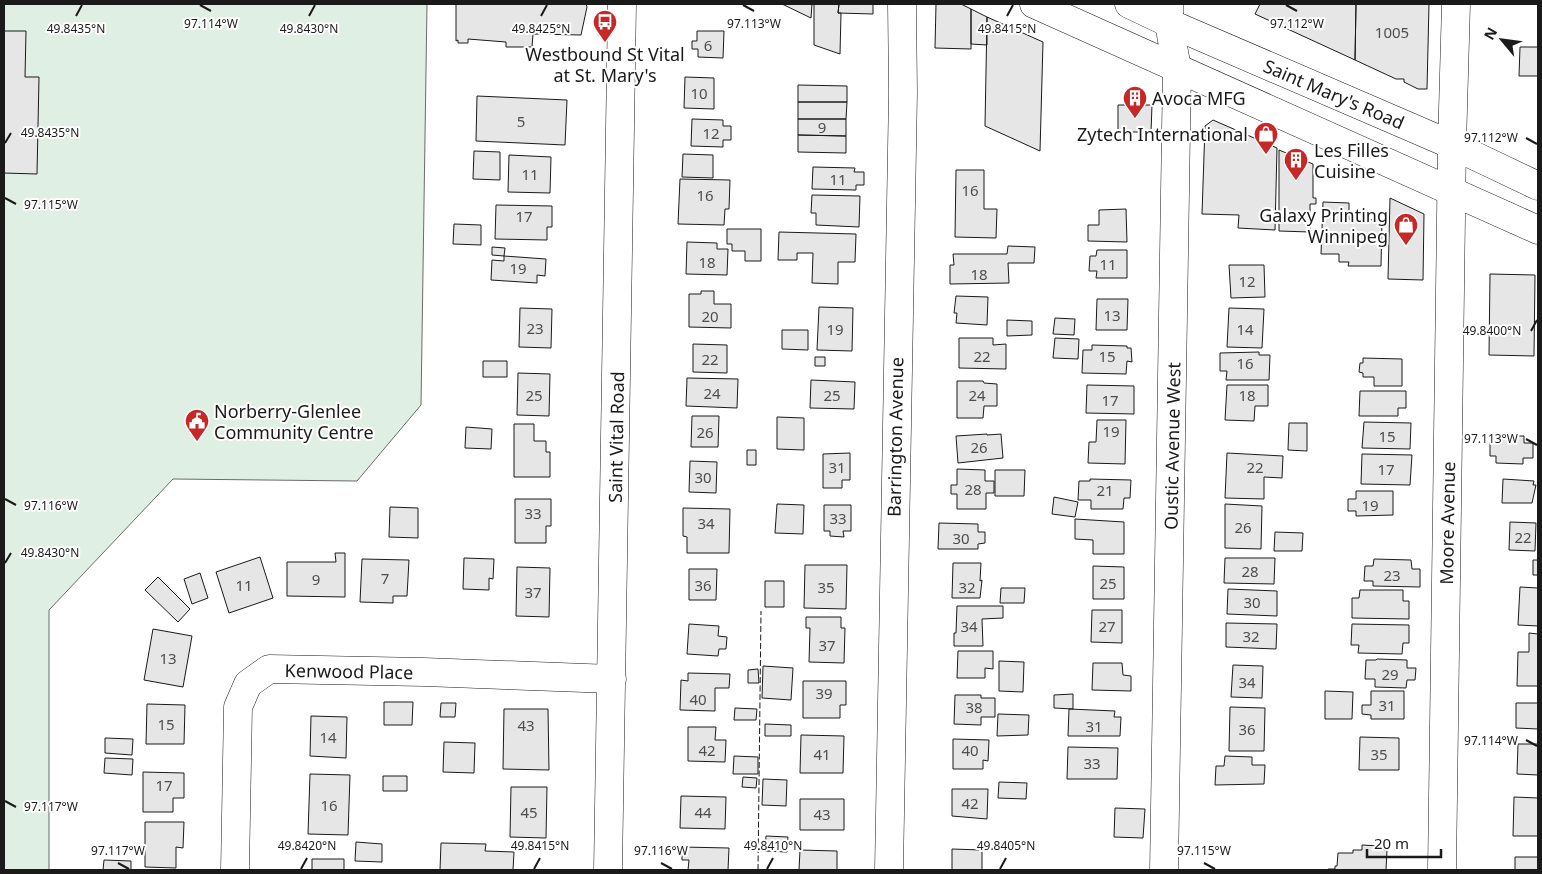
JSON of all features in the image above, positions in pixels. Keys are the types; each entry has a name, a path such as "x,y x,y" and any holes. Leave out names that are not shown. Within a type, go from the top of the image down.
{"street":[{"name":"Saint Vital Road","path":"608,870 622,4"},
{"name":"Barrington Avenue","path":"888,870 902,103 902,4"},
{"path":"1034,4 1538,230"},
{"name":"Saint Mary's Road","path":"1129,4 1169,13 1538,186"},
{"name":"Moore Avenue","path":"1442,870 1451,192 1456,4"},
{"name":"Oustic Avenue West","path":"1164,870 1178,69 1169,13"},
{"name":"Kenwood Place","path":"235,870 238,707 248,684 270,670 424,672 612,679"}],"green space":[{"name":"Norberry-Glenlee Community Centre","path":"4,4 427,4 421,405 357,481 173,479 49,610 49,870 4,870"}],"building":[{"path":"456,4 586,4 587,7 581,35 533,34 532,47 506,47 506,42 468,39 468,43 458,43 458,40 456,41"},
{"path":"782,4 812,4 811,18"},
{"path":"814,4 839,4 838,13 841,13 840,54 814,45"},
{"path":"839,4 873,4 873,14 838,13"},
{"path":"936,4 961,4 971,9 971,49 935,48"},
{"path":"1260,4 1356,4 1355,60 1255,14"},
{"path":"1356,4 1429,4 1427,89 1418,89 1404,82 1404,79 1396,79 1355,60"},
{"path":"971,9 987,17 987,45 971,44"},
{"path":"987,17 1043,42 1040,151 985,126"},
{"path":"4,31 26,31 25,77 39,77 37,174 4,173"},
{"path":"697,31 724,31 723,58 698,57 698,49 692,49 692,41 697,41"},
{"path":"1520,47 1538,47 1538,76 1519,76"},
{"path":"685,77 714,78 714,109 684,108"},
{"path":"798,85 847,86 847,102 798,102"},
{"path":"477,96 567,100 565,145 476,141"},
{"name":"Avoca MFG","path":"1129,100 1141,100 1141,105 1152,105 1151,132 1118,132 1118,105 1129,105"},
{"path":"798,102 847,102 846,119 798,119"},
{"path":"692,119 723,120 723,126 731,126 731,140 723,140 723,147 691,146"},
{"path":"798,119 846,119 846,136 798,135"},
{"path":"1213,120 1277,148 1275,230 1238,228 1239,215 1202,214 1205,126"},
{"path":"798,135 846,136 846,153 798,152"},
{"name":"Les Filles Cuisine","path":"1279,150 1313,164 1313,198 1316,198 1316,204 1310,204 1310,232 1279,231"},
{"path":"474,151 500,152 500,180 473,179"},
{"path":"683,154 713,155 713,178 682,177"},
{"path":"509,155 551,157 550,193 508,192"},
{"path":"813,167 855,168 854,172 864,172 864,185 856,185 856,190 812,189"},
{"path":"956,170 984,170 984,209 997,209 996,238 955,237"},
{"path":"680,179 730,180 729,209 725,209 724,225 678,224"},
{"path":"812,195 860,196 859,227 816,225 816,213 811,213"},
{"name":"Galaxy Printing Winnipeg","path":"1390,198 1424,214 1423,280 1388,279"},
{"path":"1323,202 1349,203 1349,219 1382,220 1381,266 1348,266 1349,262 1339,262 1339,254 1321,254"},
{"path":"496,205 552,206 552,227 547,227 547,240 495,239"},
{"path":"1126,209 1127,242 1088,241 1088,225 1099,225 1099,210"},
{"path":"454,224 481,225 481,245 453,244"},
{"path":"727,229 761,229 761,261 745,261 745,251 732,251 732,244 727,244"},
{"path":"779,232 856,234 855,262 838,262 838,284 812,283 813,253 797,253 797,260 778,260"},
{"path":"687,242 717,243 717,249 728,249 727,275 686,274"},
{"path":"1008,246 1035,247 1034,263 1008,263 1009,283 950,284 950,265 954,265 953,254 1007,254"},
{"path":"492,247 505,248 504,256 492,255"},
{"path":"1097,250 1127,250 1127,278 1096,278 1097,271 1089,271 1090,256 1096,256"},
{"path":"504,256 546,259 545,276 537,275 537,283 491,280 492,260 504,261"},
{"path":"1229,265 1264,265 1265,297 1231,298"},
{"path":"1490,274 1535,275 1534,356 1489,355"},
{"path":"701,291 714,291 714,304 731,304 731,328 689,327 689,294 701,294"},
{"path":"956,296 988,297 987,325 956,323 957,313 954,313"},
{"path":"1097,299 1128,299 1127,330 1096,330"},
{"path":"819,307 853,308 852,351 817,350"},
{"path":"520,308 552,309 551,348 519,347"},
{"path":"1229,308 1264,309 1262,348 1227,347"},
{"path":"1055,318 1075,319 1074,335 1053,334"},
{"path":"1007,320 1032,321 1032,335 1007,336"},
{"path":"782,330 808,330 808,350 782,349"},
{"path":"959,338 993,338 993,345 1006,344 1006,369 959,368"},
{"path":"1055,338 1079,339 1078,359 1053,358"},
{"path":"693,344 727,345 727,373 693,372"},
{"path":"1092,345 1127,346 1127,348 1131,348 1132,362 1127,361 1126,374 1082,373 1083,350 1092,350"},
{"path":"1259,352 1259,355 1270,355 1269,380 1226,380 1227,371 1220,371 1220,353"},
{"path":"815,357 825,357 825,366 815,366"},
{"path":"1363,358 1402,359 1402,386 1374,386 1374,377 1363,377 1363,373 1359,372 1360,363 1363,363"},
{"path":"483,361 507,361 507,377 483,377"},
{"path":"518,373 550,374 549,416 517,415"},
{"path":"687,378 738,379 737,408 686,406"},
{"path":"811,380 855,382 854,409 810,408"},
{"path":"957,381 983,381 984,383 997,384 997,406 984,406 983,418 957,418"},
{"path":"1087,385 1134,386 1134,414 1086,413"},
{"path":"1227,385 1268,385 1268,406 1255,406 1254,421 1225,420"},
{"path":"1360,391 1406,391 1406,408 1398,408 1398,416 1359,416"},
{"path":"692,416 719,416 718,447 691,447"},
{"path":"777,417 804,418 804,450 777,449"},
{"path":"1097,420 1126,420 1125,464 1088,463 1089,442 1096,442"},
{"path":"1364,422 1411,423 1410,449 1362,448"},
{"path":"1289,423 1307,423 1307,451 1288,450"},
{"path":"514,424 534,424 534,441 546,441 546,452 550,452 550,477 514,477"},
{"path":"466,427 492,429 491,449 465,448"},
{"path":"1001,434 1003,458 958,463 956,436"},
{"path":"1497,436 1524,436 1524,443 1533,443 1533,458 1523,458 1523,464 1496,463 1496,456 1490,456 1490,442 1496,442"},
{"path":"747,450 756,450 756,465 747,465"},
{"path":"850,453 850,480 842,480 842,488 823,488 823,454"},
{"path":"1227,453 1283,456 1282,478 1264,477 1264,499 1225,498"},
{"path":"1362,454 1412,455 1410,485 1361,484"},
{"path":"690,461 717,462 716,493 689,492"},
{"path":"957,469 985,470 985,481 994,481 994,493 986,493 986,509 957,509 957,494 951,494 951,485 957,485"},
{"path":"995,470 1025,470 1024,496 995,496"},
{"path":"1090,479 1131,480 1130,498 1124,498 1123,509 1091,509 1091,500 1078,500 1079,481 1090,481"},
{"path":"1503,479 1534,481 1533,485 1536,485 1532,503 1502,503"},
{"path":"1356,491 1393,491 1393,515 1356,516 1356,511 1348,511 1348,499 1356,499"},
{"path":"1054,497 1078,502 1075,517 1052,514"},
{"path":"515,499 551,499 551,526 546,526 546,543 515,543"},
{"path":"777,504 804,505 803,534 775,533"},
{"path":"1225,504 1262,506 1261,549 1225,548"},
{"path":"824,505 851,505 851,531 843,531 844,537 830,536 830,531 824,531"},
{"path":"390,507 418,508 418,538 389,537"},
{"path":"683,508 730,509 729,553 687,553 687,537 683,536"},
{"path":"1075,519 1124,522 1124,554 1093,554 1093,540 1075,539"},
{"path":"1510,522 1536,523 1535,551 1509,550"},
{"path":"939,523 978,524 978,532 985,532 985,543 978,544 978,549 938,549"},
{"path":"1275,532 1303,533 1302,551 1274,551"},
{"path":"335,553 345,553 345,597 287,596 287,562 336,562"},
{"path":"260,557 273,598 229,613 216,572"},
{"path":"464,558 494,559 493,579 489,578 489,590 463,589"},
{"path":"1225,558 1275,558 1274,584 1224,583"},
{"path":"362,559 409,560 407,596 393,596 393,603 360,602"},
{"path":"1374,559 1411,560 1412,569 1420,569 1420,587 1373,586 1373,581 1364,581 1365,566 1373,566"},
{"path":"1533,560 1538,560 1538,575 1533,575"},
{"path":"953,563 981,563 980,598 952,598"},
{"path":"805,565 847,565 846,609 804,608"},
{"path":"1093,566 1124,567 1124,599 1093,599"},
{"path":"517,567 550,568 549,617 516,616"},
{"path":"689,569 717,569 716,600 689,600"},
{"path":"200,573 208,598 192,604 184,579"},
{"path":"158,577 190,609 178,622 145,590"},
{"path":"765,581 784,581 784,607 765,607"},
{"path":"1520,587 1538,588 1538,626 1518,625"},
{"path":"1001,588 1025,588 1024,603 1000,603"},
{"path":"1228,589 1277,591 1277,616 1227,614"},
{"path":"1360,590 1403,590 1403,601 1409,601 1409,619 1352,618 1352,598 1359,598"},
{"path":"957,606 1003,606 1003,618 982,619 983,646 954,646"},
{"path":"1092,610 1122,610 1122,643 1091,642"},
{"path":"806,617 841,617 841,628 845,628 844,663 809,662 810,628 806,628"},
{"path":"1226,623 1277,624 1276,649 1226,647"},
{"path":"689,624 719,626 718,636 727,637 726,649 719,649 718,656 687,654"},
{"path":"1352,624 1409,625 1409,643 1403,643 1402,654 1358,653 1359,645 1351,645"},
{"path":"153,629 192,636 183,687 144,680"},
{"path":"1529,633 1538,634 1538,686 1517,686 1518,652 1529,652"},
{"path":"958,651 993,651 993,669 985,668 985,678 957,678"},
{"path":"1366,660 1407,660 1407,668 1416,668 1415,680 1407,680 1406,688 1375,687 1375,679 1365,679"},
{"path":"999,661 1024,662 1023,692 999,691"},
{"path":"1093,663 1122,663 1123,675 1131,676 1131,691 1092,690"},
{"path":"1233,665 1263,666 1262,698 1231,697"},
{"path":"763,666 793,668 791,700 762,698"},
{"path":"758,669 759,683 748,683 748,670"},
{"path":"688,673 730,674 729,688 715,688 715,711 680,710 681,680 688,681"},
{"path":"803,681 846,681 846,705 840,705 840,718 803,718"},
{"path":"1325,691 1353,692 1352,719 1325,719"},
{"path":"1371,691 1404,691 1404,719 1371,719 1371,715 1362,714 1362,705 1371,705"},
{"path":"1073,694 1073,709 1054,708 1054,695"},
{"path":"955,695 981,695 981,698 995,698 995,717 981,717 981,725 954,724"},
{"path":"384,702 413,702 412,725 384,725"},
{"path":"441,703 456,703 455,717 440,717"},
{"path":"1516,703 1538,703 1538,729 1516,728"},
{"path":"147,704 185,705 184,744 146,744"},
{"path":"1230,707 1265,708 1264,751 1229,751"},
{"path":"735,708 757,709 756,720 734,720"},
{"path":"504,709 548,709 549,770 503,769"},
{"path":"1069,709 1115,711 1114,717 1121,717 1120,736 1068,736"},
{"path":"998,714 1029,715 1028,735 997,736"},
{"path":"311,716 347,717 346,758 310,756"},
{"path":"765,724 791,725 791,736 765,736"},
{"path":"688,727 716,727 715,740 726,740 725,762 688,761"},
{"path":"801,735 844,736 843,773 800,773"},
{"path":"1360,737 1399,738 1399,770 1359,770"},
{"path":"105,738 133,739 132,755 105,753"},
{"path":"953,739 989,740 988,761 983,760 983,769 953,769"},
{"path":"444,742 475,743 474,773 443,772"},
{"path":"1518,744 1538,744 1538,775 1517,774"},
{"path":"1068,747 1118,748 1117,779 1067,779"},
{"path":"734,756 758,757 758,774 733,774"},
{"path":"1225,756 1252,757 1252,765 1265,765 1264,784 1215,785 1216,766 1224,766"},
{"path":"105,758 133,759 132,775 104,773"},
{"path":"143,772 184,773 184,798 173,798 173,812 143,812"},
{"path":"310,774 350,775 348,835 308,834"},
{"path":"383,776 407,776 407,791 383,791"},
{"path":"743,777 757,778 756,788 742,787"},
{"path":"763,779 787,780 786,806 762,805"},
{"path":"999,782 1027,783 1026,799 998,798"},
{"path":"511,787 547,787 546,838 510,837"},
{"path":"952,789 988,789 987,819 952,816"},
{"path":"681,796 726,797 725,829 680,828"},
{"path":"1514,797 1538,798 1538,836 1513,836"},
{"path":"800,799 844,799 844,830 800,830"},
{"path":"1115,808 1145,809 1143,838 1114,837"},
{"path":"145,822 184,822 183,848 176,847 176,868 145,867"},
{"path":"766,836 788,837 787,852 765,851"},
{"path":"356,842 382,844 382,862 355,861"},
{"path":"441,843 486,844 485,851 514,852 513,870 440,870"},
{"path":"1362,845 1379,846 1379,850 1387,850 1386,870 1328,870 1335,869 1335,866 1337,866 1338,853 1353,853 1353,850 1362,850"},
{"path":"682,847 729,848 728,870 688,870 689,860 682,860"},
{"path":"952,849 982,850 982,870 952,870"},
{"path":"800,850 837,851 837,870 799,870"},
{"path":"1515,857 1538,857 1538,870 1515,870"},
{"path":"312,859 344,859 344,870 312,870"},
{"path":"104,860 131,861 131,870 103,870"}],"fence":[{"path":"758,870 761,611"}],"place":[{"name":"Westbound St Vital at St. Mary's","path":"605,43"},
{"name":"Avoca MFG","path":"1135,119"},
{"name":"Zytech International","path":"1266,155"},
{"name":"Les Filles Cuisine","path":"1296,181"},
{"name":"Galaxy Printing Winnipeg","path":"1406,246"},
{"name":"Norberry-Glenlee Community Centre","path":"197,442"}]}
